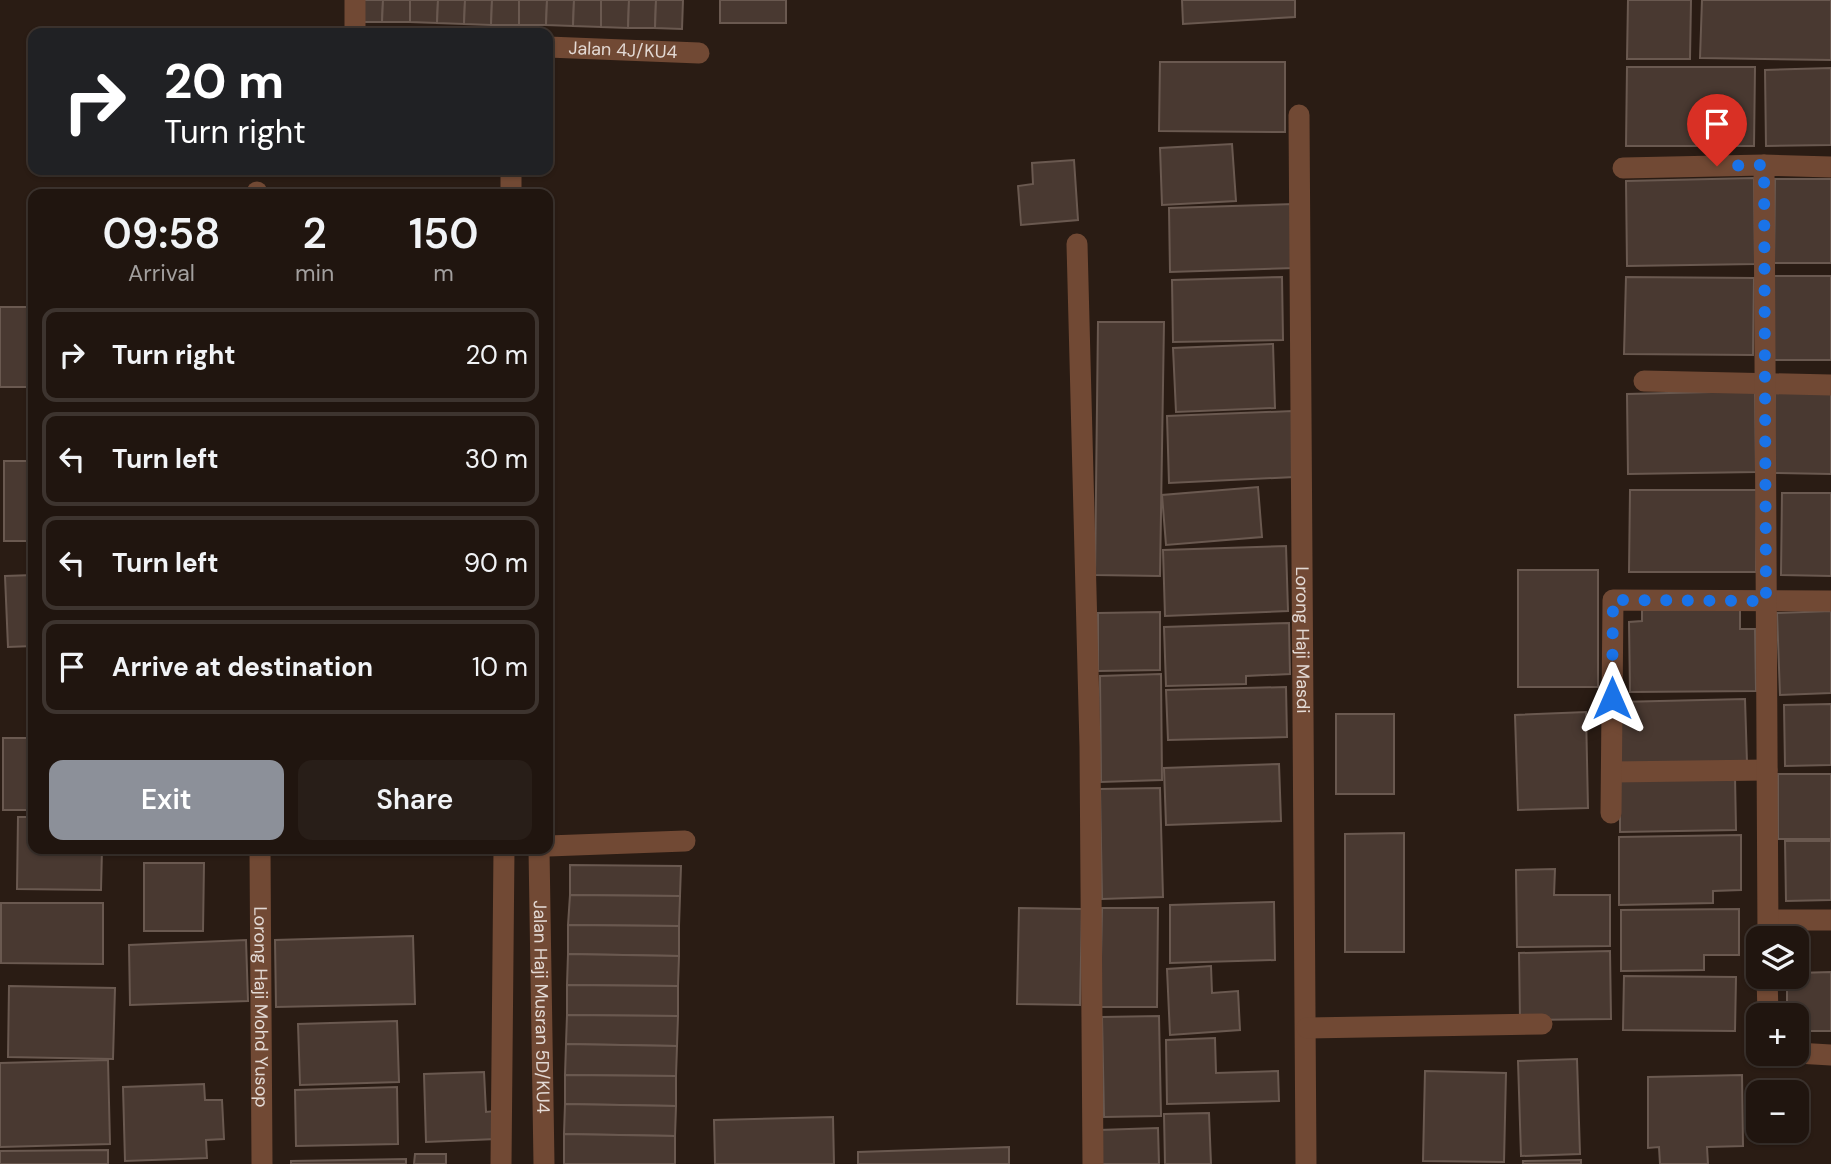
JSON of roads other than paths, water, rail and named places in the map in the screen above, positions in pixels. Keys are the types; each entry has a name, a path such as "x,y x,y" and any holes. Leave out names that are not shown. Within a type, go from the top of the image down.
{"street":[{"path":"355,0 355,28"},
{"name":"Jalan 4J/KU4","path":"553,47 699,53"},
{"name":"Lorong Haji Masdi","path":"1300,115 1306,1164"},
{"path":"1623,168 1764,165 1831,167"},
{"path":"1764,165 1769,926"},
{"path":"1077,244 1090,746 1093,1164"},
{"path":"1644,381 1831,385"},
{"path":"1612,813 1613,600 1831,601"},
{"path":"1612,772 1767,770"},
{"path":"553,846 685,841"},
{"name":"Lorong Haji Mohd Yusop","path":"260,854 262,1164"},
{"path":"501,1164 504,854"},
{"name":"Jalan Haji Musran 5D/KU4","path":"539,854 544,1164"},
{"path":"1790,926 1831,920"},
{"path":"1307,1028 1542,1024"},
{"path":"1809,1054 1831,1055"}]}
